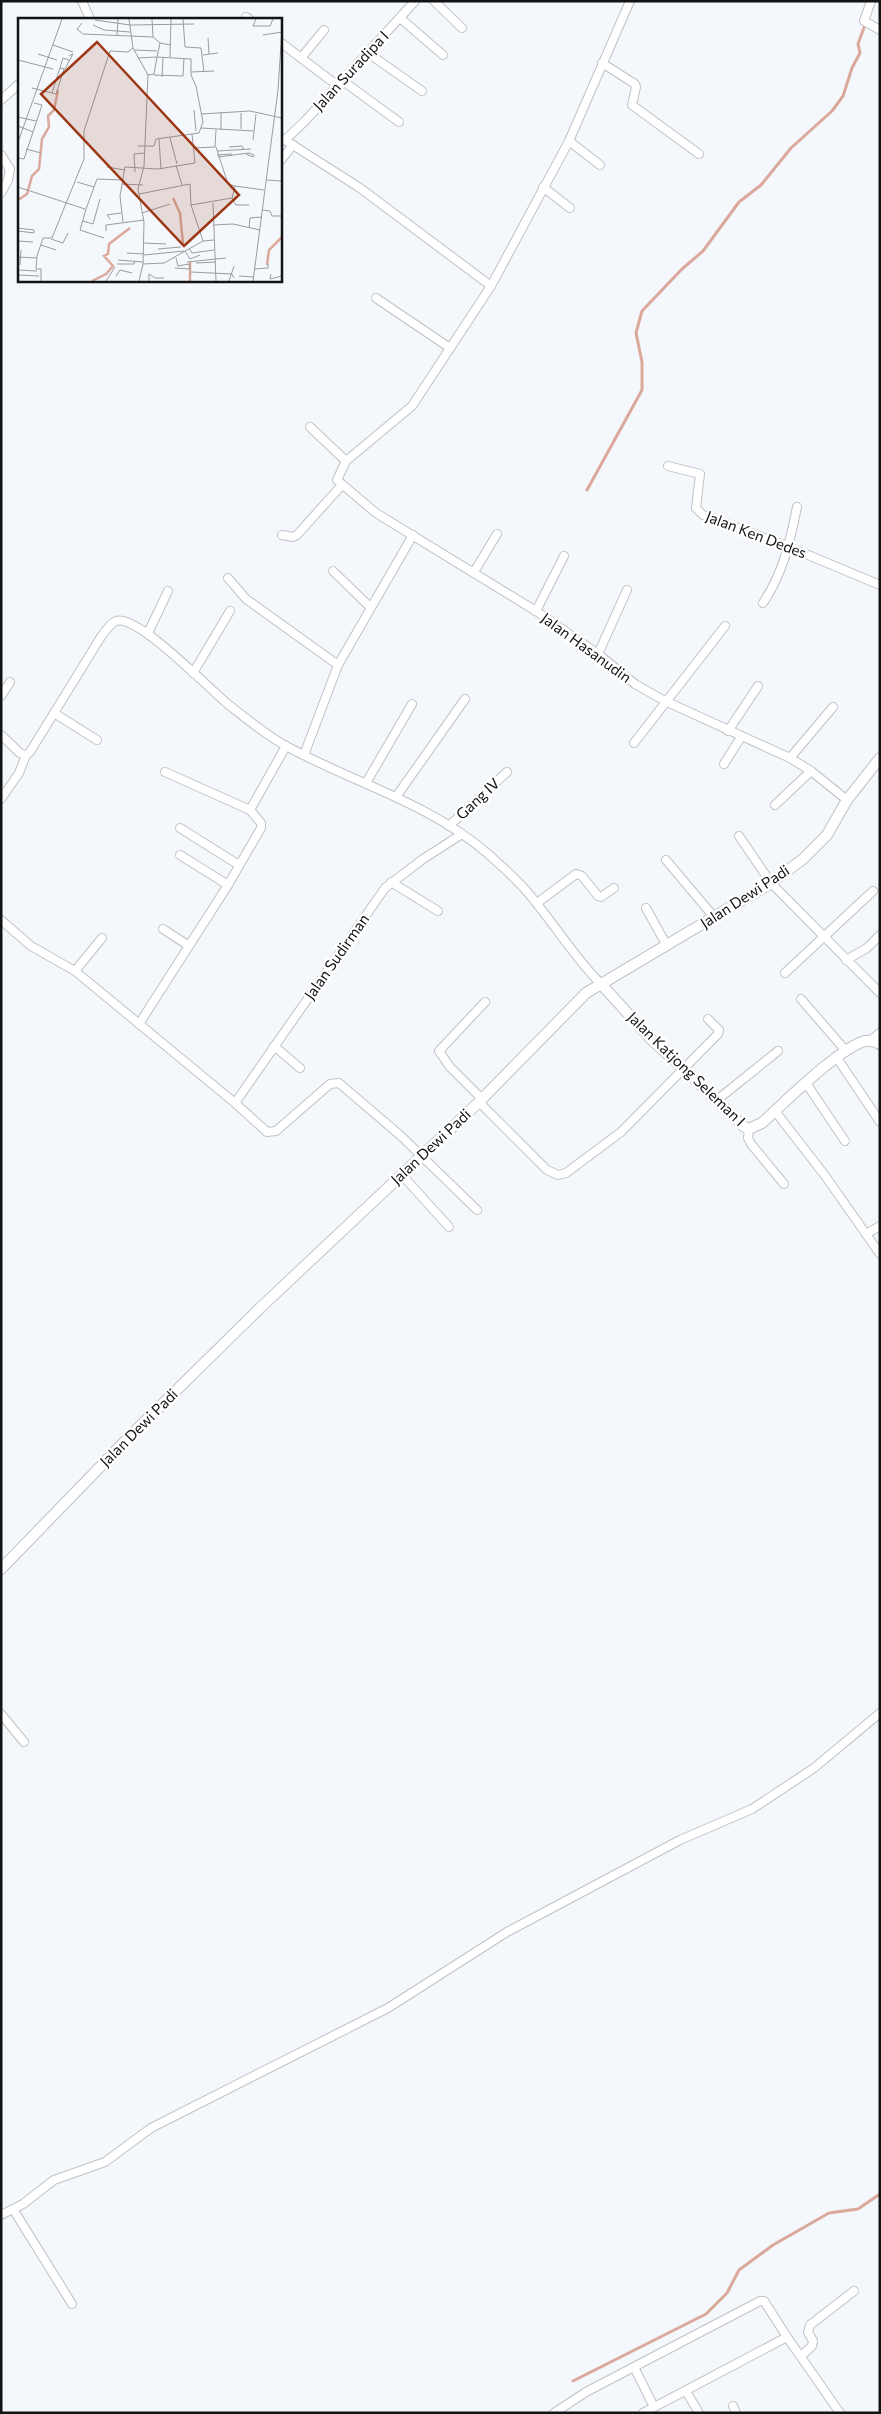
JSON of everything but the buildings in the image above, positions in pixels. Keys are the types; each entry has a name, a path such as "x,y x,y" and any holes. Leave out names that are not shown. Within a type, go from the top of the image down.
{"street":[{"path":"82,1 90,18"},
{"path":"403,1 412,4"},
{"path":"434,1 462,28"},
{"path":"310,427 346,461 412,406 491,286 568,141 630,1"},
{"path":"871,1 864,21 880,30"},
{"name":"Jalan Suradipa I","path":"283,141 340,84 412,4"},
{"path":"400,18 443,55"},
{"path":"301,58 324,30"},
{"path":"281,43 301,58 399,122"},
{"path":"368,53 422,91"},
{"path":"602,63 635,84 632,105 699,154"},
{"path":"1,100 18,85"},
{"path":"283,141 293,145 360,188 491,286"},
{"path":"568,141 600,165"},
{"path":"281,160 293,145"},
{"path":"1,155 10,169 8,180 1,193"},
{"path":"543,187 570,208"},
{"path":"376,298 450,348"},
{"name":"Jalan Hasanudin","path":"346,461 337,477 341,486 376,513 536,612 598,654 635,684 665,701 790,758 811,771 847,800"},
{"name":"Jalan Ken Dedes","path":"668,466 700,474 696,508 703,515 790,547 880,585"},
{"path":"282,535 293,537 297,535 341,486"},
{"path":"763,603 776,584 790,547 797,507"},
{"path":"474,572 498,534"},
{"path":"304,755 338,665 413,535"},
{"path":"536,612 564,556"},
{"path":"333,571 370,607"},
{"path":"228,578 246,599 338,665"},
{"path":"598,654 627,590"},
{"path":"148,633 168,591"},
{"path":"193,673 230,611"},
{"path":"1,799 19,773 26,755 30,752 111,624 115,621 125,621 148,633 229,705 286,746 396,797 462,834 516,880 537,903 569,948 600,984"},
{"path":"634,743 725,626"},
{"path":"1,696 10,682"},
{"path":"728,731 758,686"},
{"path":"396,797 464,699"},
{"path":"366,783 412,704"},
{"path":"790,758 833,708"},
{"path":"54,713 97,740"},
{"path":"1,735 20,753 26,755"},
{"path":"724,764 741,737"},
{"path":"250,810 286,746"},
{"name":"Jalan Dewi Padi","path":"1,1569 132,1434 360,1212 481,1101 586,993 771,883 803,858 827,835 847,800 878,765"},
{"path":"776,805 811,771"},
{"path":"139,1024 228,885 261,823 250,810 164,772"},
{"name":"Gang IV","path":"449,826 507,772"},
{"path":"180,828 239,865"},
{"name":"Jalan Sudirman","path":"235,1103 391,882 462,834"},
{"path":"739,836 771,883 823,938 880,993"},
{"path":"180,855 228,885"},
{"path":"666,860 714,917"},
{"path":"537,903 576,874 582,876 598,896 601,897 614,888"},
{"path":"391,882 438,912"},
{"path":"785,973 873,891"},
{"path":"646,908 667,946"},
{"path":"1,920 31,946 75,971 235,1103 267,1132 271,1133 330,1084 339,1083 422,1156 477,1210"},
{"path":"163,929 190,946"},
{"path":"846,960 867,948 880,935"},
{"path":"75,971 102,938"},
{"name":"Jalan Katjong Seleman I","path":"600,984 652,1040 743,1126 749,1128 762,1123 806,1083 846,1051 860,1043 875,1042"},
{"path":"801,999 846,1051"},
{"path":"484,1002 438,1051 481,1101 548,1170 558,1175 566,1172 621,1132 718,1034 719,1030 708,1019"},
{"path":"875,1042 880,1033"},
{"path":"274,1046 300,1068"},
{"path":"717,1100 778,1051"},
{"path":"837,1058 880,1122"},
{"path":"806,1083 845,1140"},
{"path":"776,1111 826,1177 880,1254"},
{"path":"749,1128 748,1138 751,1144 784,1184"},
{"path":"402,1175 449,1227"},
{"path":"866,1234 880,1226"},
{"path":"1,2216 54,2180 105,2162 151,2128 388,2008 507,1932 680,1840 752,1809 814,1768 880,1713"},
{"path":"1,1714 24,1742"},
{"path":"13,2209 72,2304"},
{"path":"801,2356 812,2346 813,2341 808,2332 810,2325 854,2291"},
{"path":"554,2413 586,2392 760,2300 764,2301 840,2413"},
{"path":"643,2413 787,2336"},
{"path":"634,2367 654,2407"},
{"path":"686,2391 698,2413"}],"waterway":[{"path":"587,490 642,390 642,362 636,333 642,311 682,269 703,251 739,202 761,185 791,148 832,111 843,96 852,68 860,53 858,44 866,22"},
{"path":"573,2381 706,2314 727,2293 739,2270 773,2245 829,2213 858,2209 880,2194"}]}
